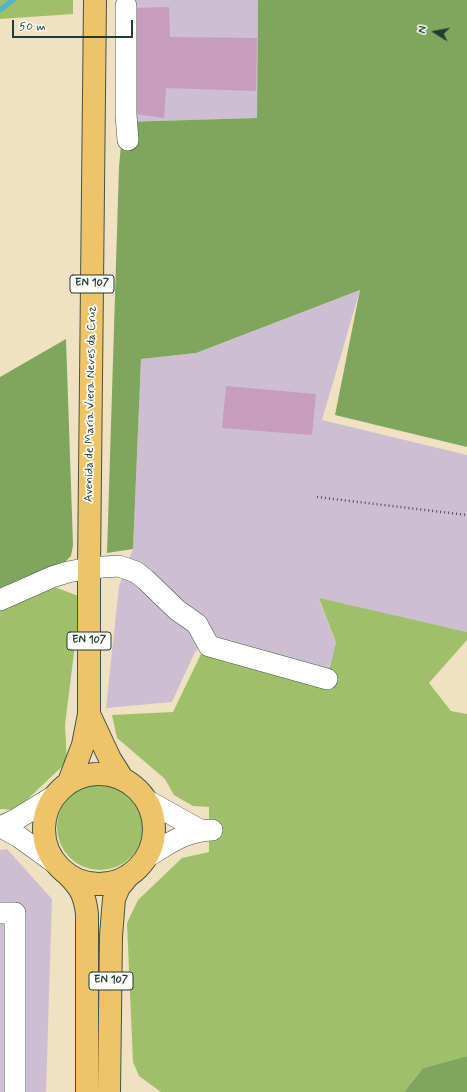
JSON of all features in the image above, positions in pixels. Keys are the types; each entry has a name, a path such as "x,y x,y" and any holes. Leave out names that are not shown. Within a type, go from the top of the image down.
{"main road":[{"name":"Avenida de Maria Viera Neves da Cruz","path":"89,568 95,0"},
{"name":"EN 107","path":"87,1092 87,914 85,900 77,884 62,869 47,846 44,828 47,811 62,788 83,745 89,714 89,568"},
{"name":"EN 107","path":"89,714 110,759 122,778"},
{"name":"EN 107","path":"62,788 86,775 105,773 122,778 138,788 148,802 154,821 154,840 147,857 136,871 120,880 102,885 84,882 62,869"},
{"name":"EN 107","path":"109,1092 111,944 114,899 129,875"}],"street":[{"path":"126,6 126,115 128,140"},
{"path":"0,600 52,577 89,568 119,566 136,572 178,610 197,624 209,646 327,679"},
{"path":"0,827 16,820 62,788"},
{"path":"147,857 182,836 206,830 148,802"},
{"path":"0,827 18,837 62,869"},
{"path":"0,913 15,913 15,1092"}],"path":[{"path":"316,497 467,515"}],"shaded area":[{"path":"127,0 258,0 257,118 123,122"},
{"path":"360,290 322,420 467,455 467,632 319,599 339,652 328,675 207,634 194,654 172,702 106,708 119,586 133,549 141,359 196,353"},
{"path":"7,849 52,899 46,1092 0,1092 0,850"}],"green space":[{"path":"0,0 73,0 73,14 0,19"},
{"path":"258,0 467,0 467,447 335,415 360,290 196,353 141,359 133,549 107,553 119,167 123,122 257,118"},
{"path":"66,339 73,545 71,556 63,564 0,590 0,377"},
{"path":"52,586 81,597 65,725 67,762 16,810 0,809 0,610"},
{"path":"319,598 467,632 467,640 429,683 451,711 467,714 467,1056 423,1068 404,1092 161,1092 139,1076 133,1062 127,923 138,900 182,858 209,852 209,807 193,806 174,795 165,779 117,738 112,715 173,712 202,652 328,675 336,643"},
{"path":"100,784 116,787 124,791 136,803 140,811 143,827 140,843 136,851 124,863 116,867 100,870 84,867 76,863 64,851 60,843 57,827 60,811 64,803 76,791 84,787"},
{"path":"467,1056 467,1092 404,1092 423,1068"}],"building":[{"path":"169,7 170,37 257,38 256,91 166,88 164,118 135,114 132,8"},
{"path":"226,386 316,394 312,435 222,428"}],"waterway":[{"path":"0,10 13,0"}]}
